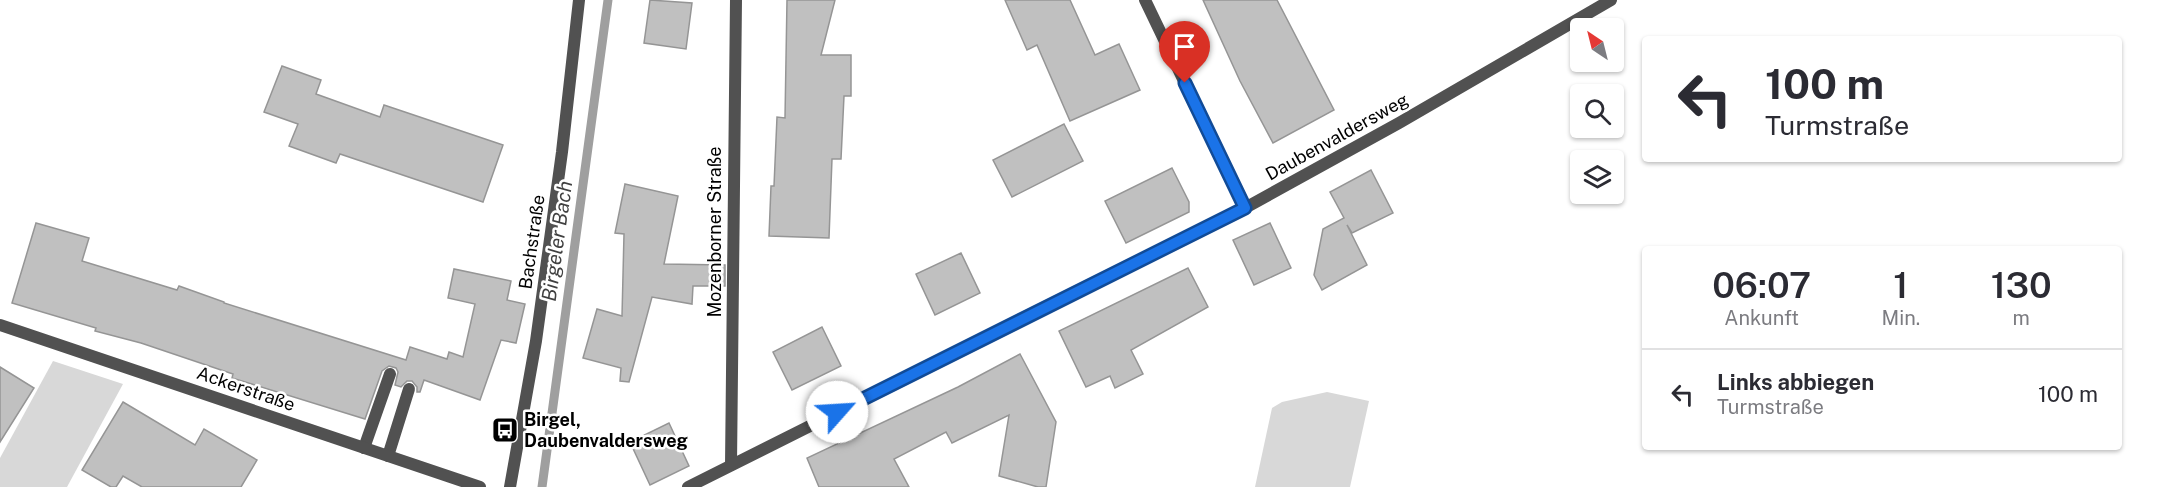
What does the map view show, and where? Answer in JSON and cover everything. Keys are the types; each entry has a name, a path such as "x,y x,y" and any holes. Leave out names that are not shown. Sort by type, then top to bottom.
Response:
{"street":[{"name":"Bachstraße","path":"510,487 536,341 562,152 579,0"},
{"name":"Mozenborner Straße","path":"731,465 736,0"},
{"path":"1145,0 1245,208"},
{"name":"Daubenvaldersweg","path":"688,487 1245,208 1399,123 1611,0"},
{"name":"Ackerstraße","path":"0,326 480,487"},
{"path":"363,448 390,374"},
{"path":"388,456 408,389"}],"shaded area":[{"path":"53,361 123,384 67,487 0,487 0,458"},
{"path":"1327,392 1369,401 1350,487 1255,487 1272,408 1282,402"}],"building":[{"path":"650,0 692,3 686,49 644,43"},
{"path":"787,0 835,0 821,55 851,55 851,96 844,96 841,159 832,159 829,238 769,236 777,117 785,118"},
{"path":"1005,0 1070,0 1095,55 1119,44 1140,90 1070,121 1037,45 1027,50"},
{"path":"1203,0 1277,0 1334,110 1273,143 1240,81"},
{"path":"282,66 321,80 316,94 380,117 384,105 503,145 483,202 340,154 336,163 289,146 298,124 264,112"},
{"path":"1064,124 1083,161 1012,197 993,160"},
{"path":"1172,168 1189,202 1189,212 1126,243 1105,201"},
{"path":"1371,170 1393,213 1352,233 1347,225 1367,265 1322,290 1314,275 1323,229 1344,218 1330,192"},
{"path":"625,184 678,196 664,264 725,265 725,286 693,286 692,304 652,297 629,382 620,381 621,368 583,358 597,309 622,316 624,234 615,233"},
{"path":"36,223 89,238 82,261 177,290 179,286 224,303 406,360 410,347 447,359 449,352 463,357 475,304 448,298 454,269 511,281 507,300 525,304 516,343 501,340 480,400 424,380 420,392 417,392 417,387 412,381 407,381 401,387 395,385 398,372 396,368 389,366 382,371 365,419 232,378 233,374 141,343 95,331 96,328 12,303"},
{"path":"1270,223 1291,268 1254,285 1233,240"},
{"path":"961,253 980,293 935,315 916,274"},
{"path":"1188,268 1208,307 1131,350 1143,374 1115,388 1110,376 1086,387 1059,331"},
{"path":"822,327 841,366 792,390 773,352"},
{"path":"1020,354 1056,422 1046,487 1038,487 999,476 1009,415 952,443 946,432 894,459 909,487 819,487 807,458 958,387"},
{"path":"0,367 34,388 0,442"},
{"path":"123,402 195,445 204,429 257,460 241,487 142,487 123,476 116,487 111,487 82,470"},
{"path":"669,423 689,466 650,485 630,442"}],"waterway":[{"name":"Birgeler Bach","path":"542,487 608,0"}],"place":[{"name":"Birgel, Daubenvaldersweg","path":"505,430"}],"route":[{"path":"837,412 1245,208 1185,83"}]}
